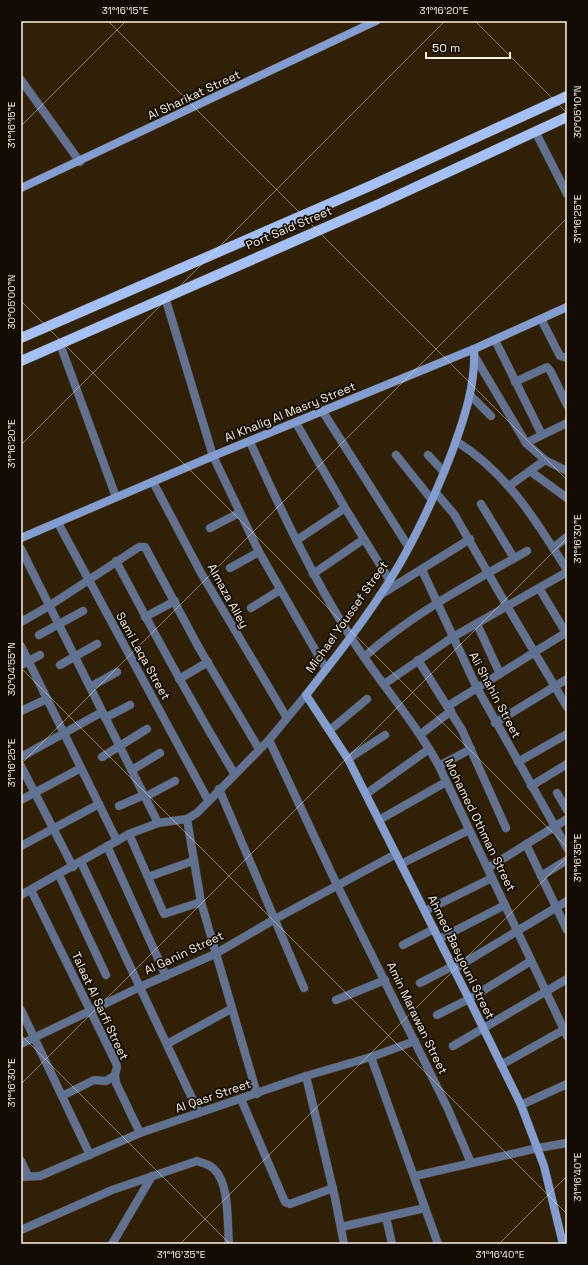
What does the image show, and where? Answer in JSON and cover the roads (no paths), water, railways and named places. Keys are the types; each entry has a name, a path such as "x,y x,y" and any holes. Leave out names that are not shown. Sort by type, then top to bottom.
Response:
{"main road":[{"name":"Port Said Street","path":"21,338 125,291 370,186 567,96"},
{"name":"Port Said Street","path":"21,361 379,204 567,117"}],"street":[{"name":"Al Sharikat Street","path":"21,188 80,162 376,21"},
{"path":"21,80 80,162"},
{"path":"536,131 567,194"},
{"path":"165,297 214,456 239,513 259,552 326,669"},
{"name":"Al Khalig Al Masry Street","path":"21,538 214,456 474,353 494,340 567,307"},
{"path":"541,319 560,356 567,358"},
{"path":"494,340 542,435"},
{"path":"60,344 116,497"},
{"path":"474,353 526,443 545,460 567,471"},
{"name":"Michael Youssef Street","path":"187,819 197,813 234,773 269,740 326,669 390,580 434,497 456,441 470,395 474,353"},
{"path":"516,382 547,367 551,372 567,405"},
{"path":"470,395 491,416"},
{"path":"323,412 408,546"},
{"path":"296,423 345,508 390,580"},
{"path":"526,443 567,423"},
{"path":"384,684 453,637 567,571 553,548 509,486 482,460 456,441"},
{"name":"Mohamed Othman Street","path":"250,442 313,574 350,637 421,734 439,766 545,992 566,1031"},
{"path":"396,455 434,497 454,514 567,707"},
{"path":"428,455 444,472"},
{"path":"509,486 545,460"},
{"path":"559,467 567,462"},
{"path":"530,471 567,498"},
{"name":"Almaza Alley","path":"153,482 205,580 287,718"},
{"path":"481,504 514,558"},
{"path":"296,540 345,508"},
{"path":"210,528 239,513"},
{"name":"Sami Laqa Street","path":"58,523 208,800"},
{"path":"553,548 567,537"},
{"path":"313,574 364,539"},
{"path":"379,596 470,540"},
{"path":"21,622 49,606 139,547 145,547 208,662 259,749"},
{"path":"21,549 158,823"},
{"path":"364,657 395,631 437,602 527,551"},
{"path":"230,568 259,552"},
{"path":"116,561 179,679 234,773"},
{"name":"Ali Shahin Street","path":"422,570 477,688 567,848"},
{"path":"421,734 450,708 477,688 566,632 539,588"},
{"path":"251,608 280,590"},
{"path":"146,617 175,601"},
{"path":"39,636 83,611"},
{"path":"477,624 500,674"},
{"path":"60,664 97,644"},
{"path":"21,646 25,663 47,699 117,840"},
{"path":"25,663 40,655"},
{"path":"418,660 450,708 471,749 506,828"},
{"path":"179,679 208,662"},
{"path":"90,687 117,672"},
{"path":"496,723 567,679"},
{"name":"Ahmed Basyouni Street","path":"306,695 348,759 454,967 521,1105 538,1148 553,1197 563,1244"},
{"path":"21,711 47,699"},
{"path":"330,730 367,699"},
{"path":"21,757 64,733 130,705"},
{"path":"102,757 147,729"},
{"path":"518,762 567,734"},
{"path":"348,759 385,735"},
{"name":"Amin Marawan Street","path":"269,740 337,885 448,1109 471,1164"},
{"path":"366,794 429,748"},
{"path":"439,766 471,749"},
{"path":"132,770 160,753"},
{"path":"531,786 567,764"},
{"path":"21,766 73,867"},
{"path":"21,800 81,768"},
{"path":"119,806 175,781"},
{"path":"379,820 446,782"},
{"path":"219,789 304,988"},
{"path":"557,793 567,810"},
{"path":"21,846 99,804"},
{"path":"21,895 59,875 129,834 158,823 187,819 201,902 256,1094"},
{"path":"488,868 567,819"},
{"path":"401,864 469,830"},
{"path":"129,834 164,914 201,902"},
{"path":"526,844 567,930"},
{"path":"108,846 166,976"},
{"name":"Al Ganin Street","path":"21,1044 140,987 215,954 275,919 396,854"},
{"path":"541,876 567,860"},
{"path":"148,878 193,861"},
{"path":"81,862 199,1113"},
{"path":"59,875 106,975"},
{"path":"425,911 492,878"},
{"name":"Talaat Al Sarfi Street","path":"31,890 89,1011 118,1067 114,1076 116,1083 140,1133"},
{"path":"420,983 454,967 567,901"},
{"path":"439,938 505,905"},
{"path":"403,945 434,929"},
{"path":"437,1015 470,999 531,961"},
{"path":"453,1046 567,979"},
{"path":"336,1000 385,980"},
{"path":"167,1044 231,1009"},
{"path":"21,1010 90,1155"},
{"path":"501,1065 566,1031"},
{"name":"Al Qasr Street","path":"24,1176 40,1176 140,1133 306,1076 371,1057 415,1041"},
{"path":"371,1057 415,1176 438,1244"},
{"path":"62,1096 94,1080 106,1081 114,1076"},
{"path":"306,1076 333,1188 344,1244"},
{"path":"521,1105 567,1084"},
{"path":"241,1099 285,1202 290,1204 333,1188"},
{"path":"415,1176 538,1148 567,1144"},
{"path":"21,1161 24,1176"},
{"path":"21,1230 112,1190 197,1161 213,1168 224,1187 228,1244"},
{"path":"112,1244 152,1176"},
{"path":"341,1227 425,1208"},
{"path":"386,1217 392,1244"}]}
